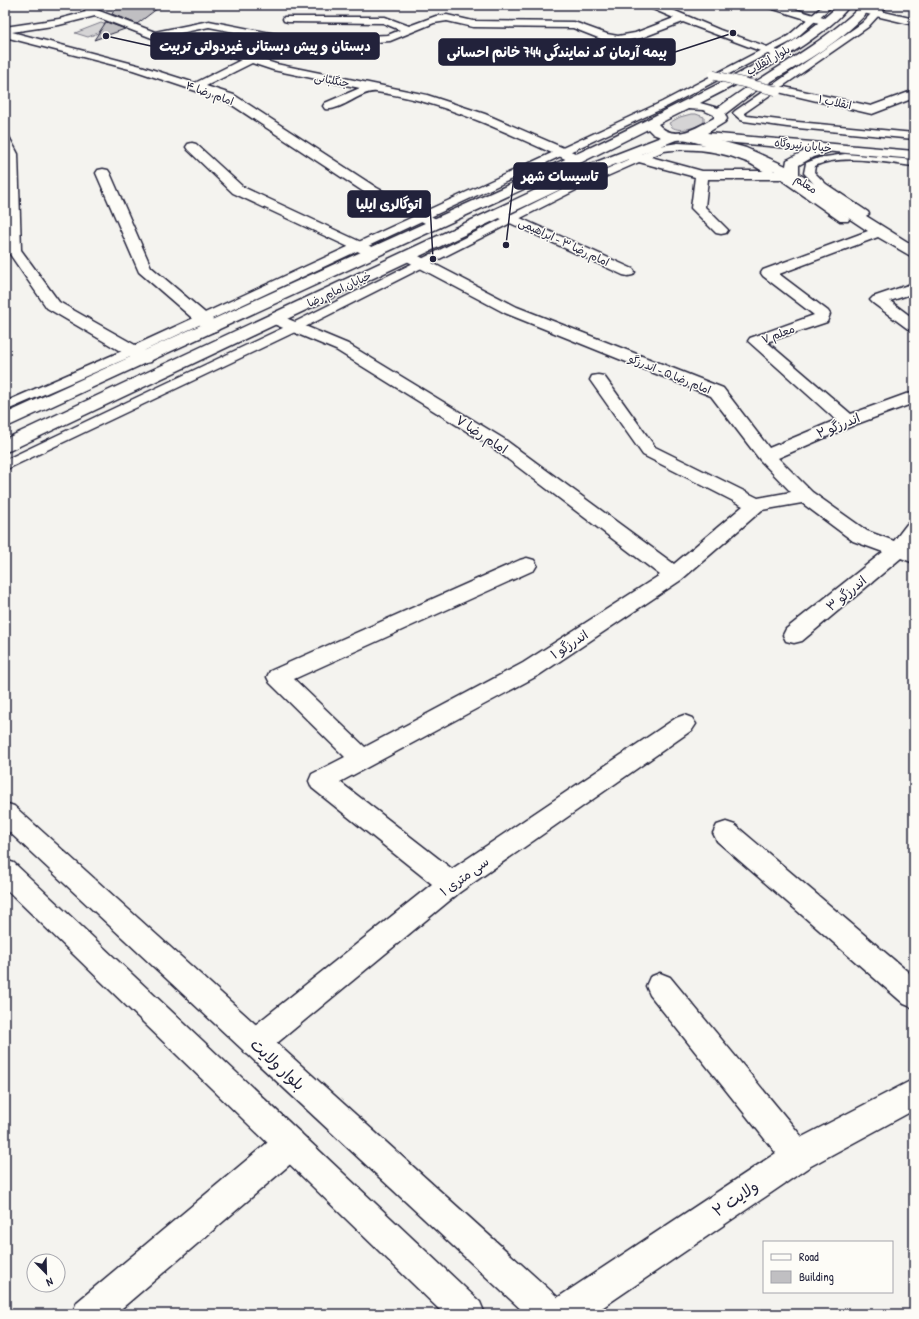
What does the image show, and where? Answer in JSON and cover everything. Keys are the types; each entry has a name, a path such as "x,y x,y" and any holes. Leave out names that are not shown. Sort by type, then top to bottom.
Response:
{"street":[{"path":"652,5 780,55"},
{"path":"771,5 826,22"},
{"path":"103,173 144,269 207,323 359,246 666,104 769,51 791,38 829,5"},
{"name":"بلوار انقلاب","path":"650,123 716,91 780,55 826,22 845,5"},
{"path":"884,5 866,25 775,90 738,113 744,118 787,124 914,136"},
{"path":"866,7 876,13 914,22"},
{"name":"بلوار انقلاب","path":"685,136 720,116 757,84 800,60 833,37 866,7"},
{"path":"5,31 59,22 92,9"},
{"name":"جنگلبانی","path":"92,9 169,41 234,55 273,67 423,98 481,117 577,159"},
{"path":"155,35 209,24 301,42 346,42 390,38 430,21 440,18 447,18 473,24 486,25 574,26 584,28 608,38 616,39 634,37 684,18"},
{"path":"288,19 385,20 409,30"},
{"name":"امام رضا ۴","path":"5,34 137,68 230,98 372,191 435,224"},
{"path":"195,87 250,60"},
{"path":"713,75 775,90"},
{"name":"انقلاب ۱","path":"757,84 775,90 872,110 912,95"},
{"path":"328,106 371,88"},
{"path":"716,91 715,95 721,98 740,98"},
{"name":"خیابان نیروگاه","path":"685,105 705,107 720,116 755,128 786,138 828,148 914,155"},
{"path":"650,123 653,128 659,132 685,136"},
{"name":"خیابان امام رضا","path":"5,421 139,354 207,323 374,253 577,159 650,123"},
{"name":"خیابان نیروگاه","path":"685,136 914,143"},
{"name":"خیابان امام رضا","path":"5,446 275,319 414,260 506,216 596,167 685,136"},
{"name":"معلم","path":"685,136 757,156 878,232 914,252"},
{"path":"5,140 12,154 14,250 53,305 139,354"},
{"path":"607,144 625,146 631,149 634,155 702,175 790,177 844,219"},
{"path":"634,155 662,148 702,146 718,149 751,160 770,170"},
{"path":"192,147 238,190 374,253"},
{"path":"790,177 792,163 808,154 828,148"},
{"path":"864,214 822,186 810,173 810,165 815,162 835,157 914,163"},
{"path":"702,175 698,208 721,230"},
{"name":"امام رضا ۳ - ابراهیمی","path":"506,216 628,272"},
{"name":"معلم ۷","path":"848,421 756,341 821,319 822,314 768,273 878,232"},
{"path":"5,466 295,327 414,260"},
{"name":"امام رضا ۵ - اندرزگو","path":"414,260 511,310 717,392 766,456 804,496 860,536 906,553"},
{"path":"914,288 878,300 914,326"},
{"name":"امام رضا ۷","path":"275,319 342,347 498,443 674,575"},
{"path":"5,407 139,354"},
{"path":"598,380 649,451 756,505"},
{"name":"اندرزگو ۲","path":"766,456 848,421 912,398"},
{"name":"اندرزگو ۱","path":"451,884 321,781 531,669 674,575 756,505 804,496"},
{"name":"اندرزگو ۳","path":"794,635 906,553 914,529"},
{"path":"362,759 278,677 528,565"},
{"name":"سی متری ۱","path":"255,1043 451,884 684,724"},
{"name":"بلوار ولایت","path":"5,813 551,1314"},
{"path":"726,833 914,995"},
{"path":"5,872 468,1314"},
{"path":"660,986 798,1156"},
{"name":"ولایت ۲","path":"563,1314 798,1156 914,1094"},
{"path":"89,1314 290,1144"}],"shaded area":[{"path":"101,23 113,27 88,37 75,33"},
{"path":"691,114 704,117 704,122 691,128 680,130 675,129 669,123 680,117"}],"building":[{"path":"117,5 162,5 137,24 112,14"},
{"path":"106,22 125,29 94,40"}],"place":[{"name":"بیمه آرمان کد نمایندگی 744 خانم احسانی","path":"733,33"},
{"name":"دبستان و پیش دبستانی غیردولتی تربیت","path":"106,36"},
{"name":"تاسیسات شهر","path":"506,245"},
{"name":"اتوگالری ایلیا","path":"433,259"}]}
